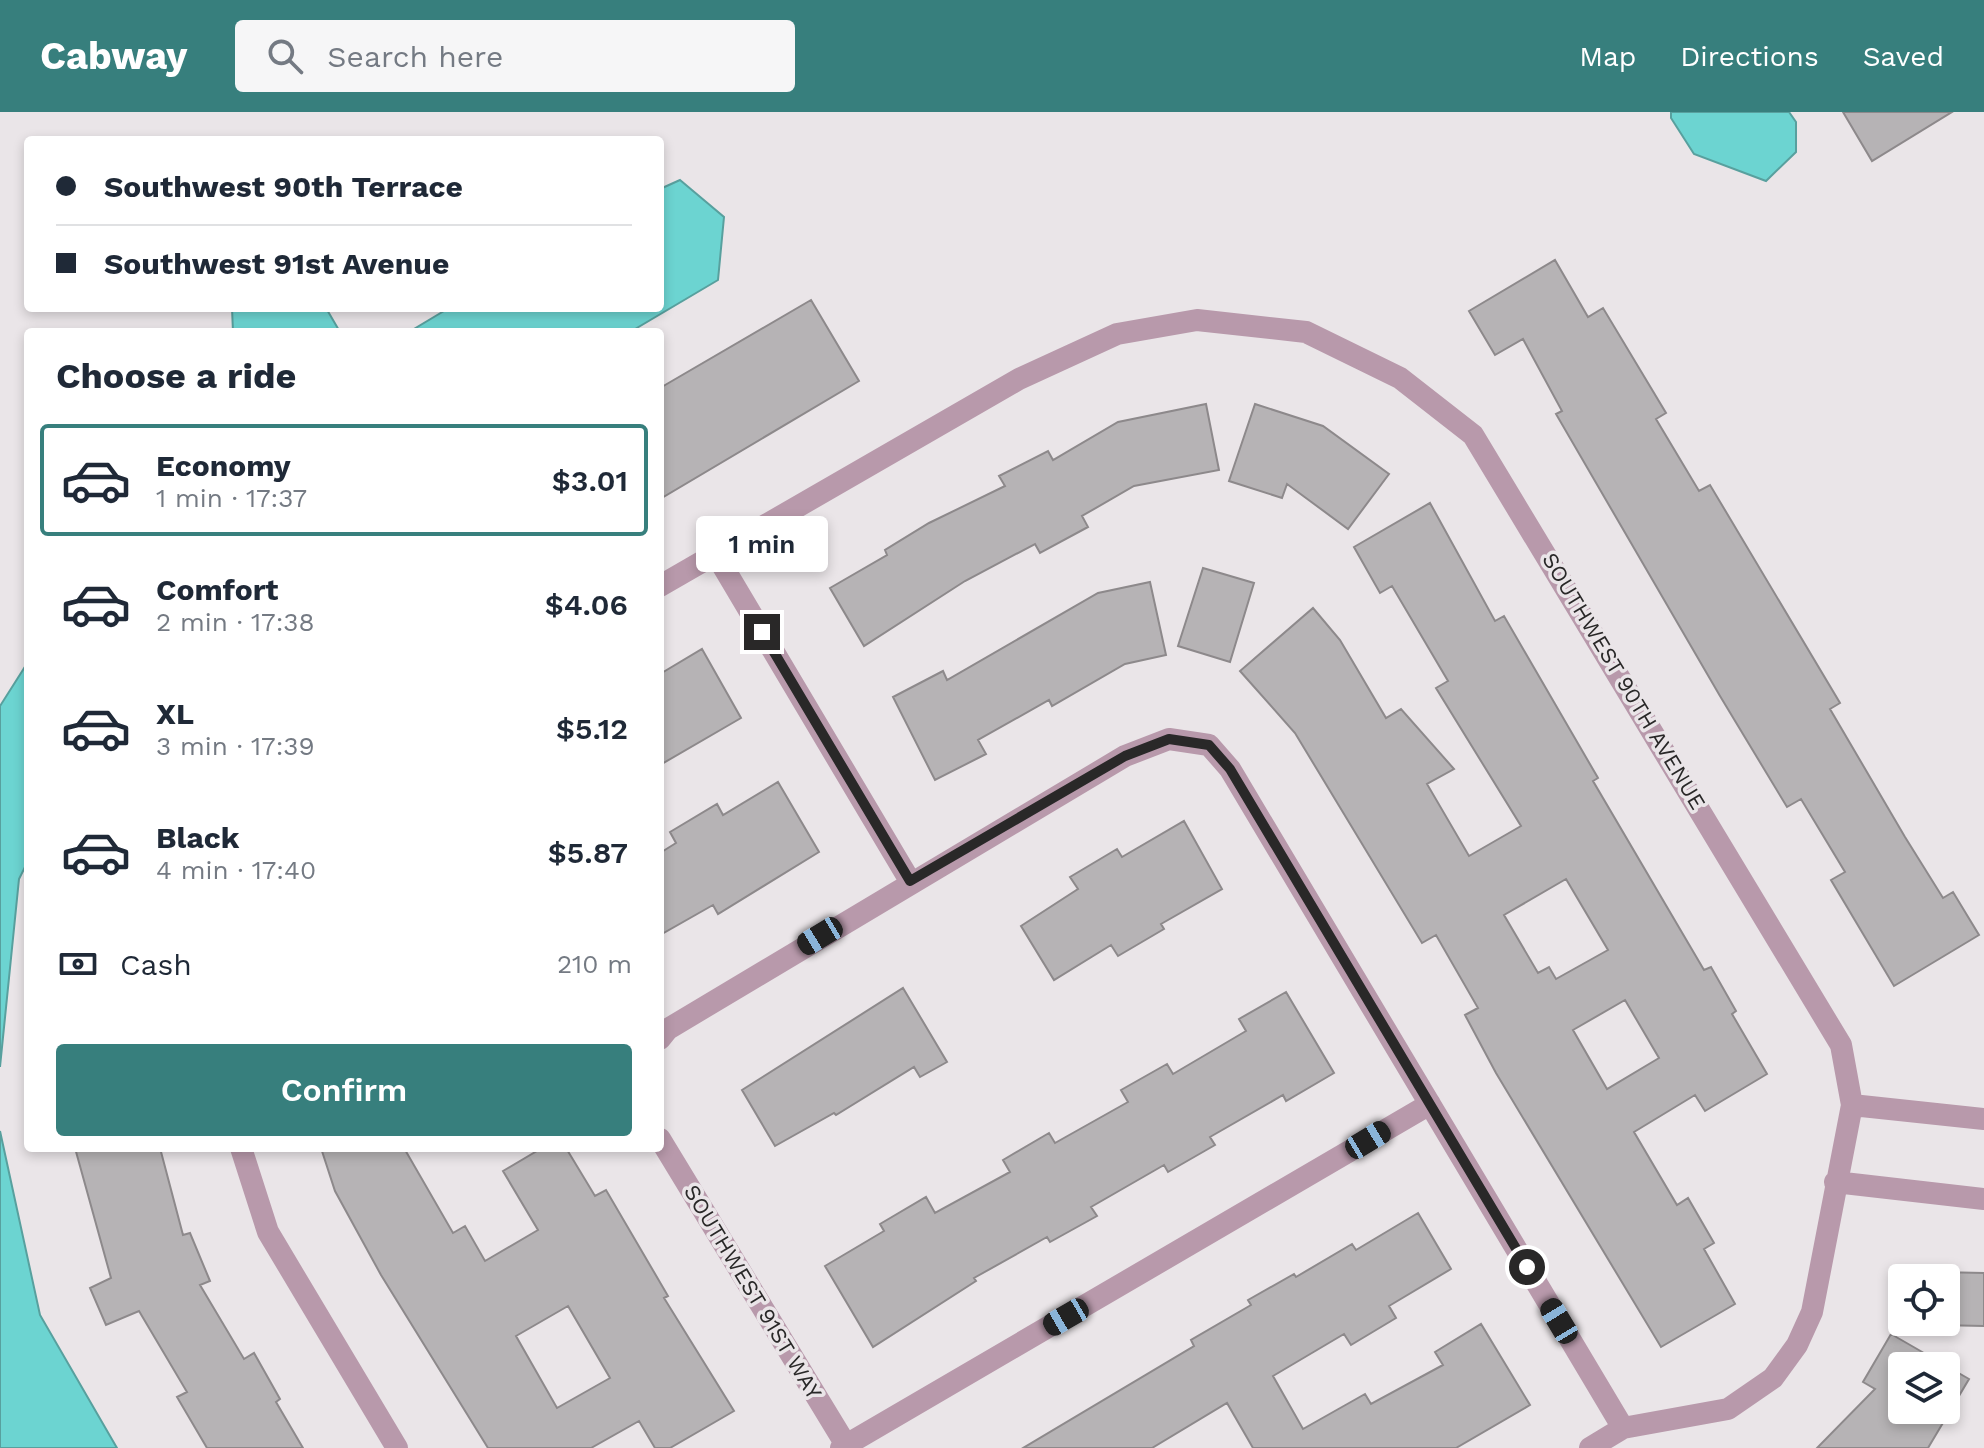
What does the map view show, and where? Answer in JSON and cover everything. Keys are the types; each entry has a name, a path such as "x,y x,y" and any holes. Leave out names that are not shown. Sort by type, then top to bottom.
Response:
{"street":[{"name":"SOUTHWEST 90TH AVENUE","path":"664,584 1019,379 1117,334 1197,320 1306,332 1400,378 1473,435 1528,521 1841,1045 1852,1105"},
{"path":"715,553 910,881"},
{"path":"664,1034 910,881 1125,756 1169,739 1209,745 1230,769 1623,1428"},
{"path":"844,1447 1430,1104"},
{"path":"1590,1448 1623,1428 1728,1409 1773,1378 1797,1345 1812,1312 1852,1105 1984,1119"},
{"name":"SOUTHWEST 91ST WAY","path":"664,1146 844,1447"},
{"path":"242,1152 268,1232 397,1448"},
{"path":"1835,1182 1984,1199"}],"water":[{"path":"1671,112 1789,112 1796,122 1796,152 1766,181 1694,154 1671,118"},
{"path":"680,180 724,217 718,280 664,312 664,187"},
{"path":"232,312 328,312 338,328 233,328"},
{"path":"442,312 664,312 637,328 416,328"},
{"path":"24,668 24,869 19,879 0,1067 0,706"},
{"path":"0,1131 40,1315 117,1448 0,1448"}],"building":[{"path":"1843,112 1952,112 1872,161"},
{"path":"1555,260 1588,317 1603,308 1666,413 1656,419 1699,491 1710,485 1840,703 1830,709 1905,837 1943,898 1953,892 1979,935 1894,986 1831,880 1845,872 1801,799 1787,807 1556,414 1562,411 1523,339 1495,355 1469,311"},
{"path":"811,300 859,381 664,497 664,386"},
{"path":"1206,404 1219,470 1134,486 1082,516 1088,527 1040,553 1035,544 965,581 864,646 830,588 887,555 885,550 929,523 1005,486 999,476 1048,451 1053,460 1118,422"},
{"path":"1255,404 1323,426 1389,474 1348,529 1287,484 1282,498 1229,481"},
{"path":"1430,503 1495,621 1504,616 1598,778 1593,781 1704,970 1711,967 1736,1011 1732,1014 1767,1074 1705,1111 1695,1095 1634,1132 1677,1205 1688,1198 1714,1243 1704,1249 1735,1304 1661,1347 1496,1073 1465,1015 1478,1008 1436,935 1422,943 1295,733 1240,671 1313,608 1340,640 1386,718 1401,709 1454,769 1427,784 1469,856 1521,826 1436,688 1448,681 1392,586 1380,593 1354,547","holes":["1566,879 1608,950 1556,979 1549,967 1538,973 1504,915","1625,1000 1659,1058 1607,1089 1573,1030"]},
{"path":"1203,568 1254,583 1230,662 1178,646"},
{"path":"1150,582 1166,655 1125,664 1052,706 1049,700 978,740 986,754 935,780 893,697 943,671 947,680 1098,593"},
{"path":"702,649 741,718 664,763 664,672"},
{"path":"778,782 819,852 718,914 713,905 664,933 664,850 676,843 670,832 717,804 723,815"},
{"path":"1184,821 1222,889 1161,924 1164,929 1118,956 1111,945 1054,980 1021,926 1078,889 1070,877 1117,849 1122,857"},
{"path":"903,988 947,1062 920,1077 914,1067 836,1115 834,1113 775,1146 742,1090"},
{"path":"1286,992 1334,1073 1286,1101 1283,1095 1210,1137 1215,1145 1168,1172 1164,1165 1091,1207 1097,1216 1050,1242 1047,1237 974,1278 976,1281 873,1347 825,1266 884,1231 880,1224 926,1197 935,1213 1010,1172 1003,1160 1049,1133 1055,1143 1128,1102 1121,1090 1167,1064 1173,1074 1246,1031 1239,1019"},
{"path":"76,1152 161,1152 183,1235 190,1233 210,1281 200,1285 244,1359 254,1353 280,1399 276,1402 303,1448 207,1448 177,1397 187,1392 139,1311 106,1325 90,1288 111,1278"},
{"path":"322,1152 406,1152 453,1233 465,1226 485,1261 538,1230 503,1171 535,1152 568,1152 595,1196 606,1190 668,1296 664,1298 734,1411 670,1448 655,1448 639,1421 591,1448 488,1448 381,1275 335,1191","holes":["568,1306 610,1378 557,1408 516,1336"]},
{"path":"1418,1213 1451,1269 1389,1306 1396,1318 1351,1345 1344,1334 1273,1376 1303,1429 1365,1394 1371,1404 1443,1365 1435,1352 1481,1324 1530,1405 1456,1448 1253,1448 1227,1403 1152,1448 1023,1448 1194,1346 1191,1340 1251,1305 1248,1300 1294,1274 1296,1277 1352,1244 1356,1250"},
{"path":"1960,1272 1984,1273 1984,1326 1960,1325"},
{"path":"1890,1336 1922,1352 1888,1352 1888,1424 1942,1424 1928,1448 1817,1448 1875,1389 1863,1382"},
{"path":"1960,1374 1969,1379 1960,1394"}],"route":[{"path":"762,632 910,881 1125,756 1169,739 1209,745 1230,769 1527,1267"}]}
